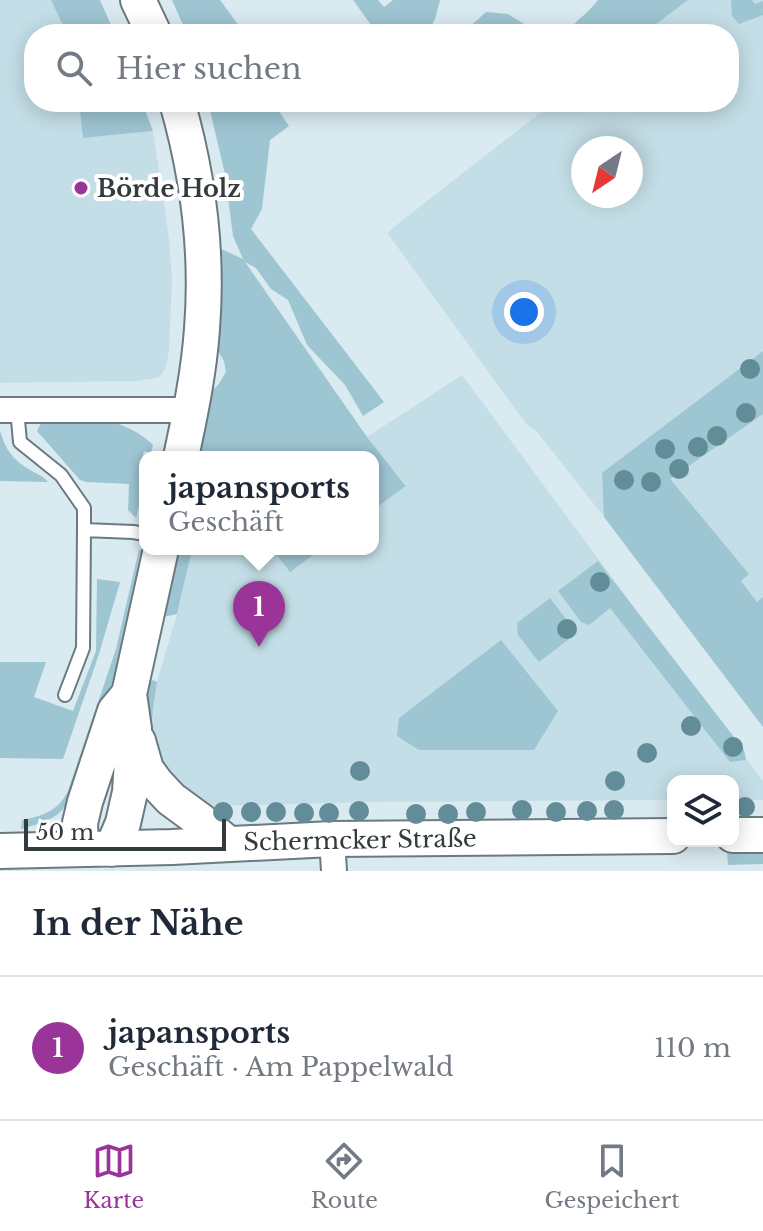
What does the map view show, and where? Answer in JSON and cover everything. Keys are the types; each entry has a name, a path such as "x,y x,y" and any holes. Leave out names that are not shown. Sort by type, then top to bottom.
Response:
{"street":[{"path":"138,0 149,24"},
{"path":"180,112 191,154 204,271 202,329 182,451"},
{"path":"9,410 191,410"},
{"path":"160,555 129,694 134,729 146,769 156,783 171,799 227,843"},
{"path":"129,694 115,711 80,823 97,849 123,823 130,792 134,729"},
{"path":"739,835 763,835"},
{"name":"Schermcker Straße","path":"0,851 227,843 333,855 667,836"}],"lane":[{"path":"9,410 20,442 61,475 84,508 83,648 65,695"},
{"path":"84,530 139,533"}],"shaded area":[{"name":"Börde Holz","path":"0,0 51,0 62,24 24,24 24,112 80,112 83,138 153,131 172,279 169,351 166,367 157,378 0,383"},
{"path":"51,0 100,0 111,24 62,24"},
{"path":"172,0 220,0 238,24 183,24"},
{"path":"353,0 378,0 384,7 393,0 440,0 432,24 370,24"},
{"path":"598,0 688,0 656,24 574,24"},
{"path":"688,0 763,0 763,718 537,432 527,425 388,234 541,112 739,112 739,24 656,24"},
{"path":"731,0 752,0 755,4 763,1 763,15 739,24 732,16"},
{"path":"486,12 508,14 524,24 473,24"},
{"path":"80,112 146,112 153,131 83,138"},
{"path":"210,112 280,112 289,126 270,140 262,209 251,229 384,402 363,416 345,385 307,345 288,300 271,289 256,268 245,262 378,451 195,451 208,395 226,372 224,361 215,346 219,248 243,259 233,236 225,174"},
{"path":"763,351 763,414 670,479 749,574 741,581 757,602 763,597 763,727 604,517 602,473"},
{"path":"462,375 763,781 763,800 739,800 739,775 667,775 667,800 210,806 192,797 168,773 159,758 152,728 157,682 191,555 277,555 290,571 313,555 379,555 379,505 406,485 367,437"},
{"path":"114,422 153,445 152,451 139,451 139,506 136,518 128,510 129,484 80,480 37,431 41,423"},
{"path":"0,430 15,459 48,482 0,481"},
{"path":"379,452 406,486 379,506"},
{"path":"139,549 139,555 146,555 123,651 78,784 56,815 21,829 22,820 49,812 68,791 116,649"},
{"path":"173,555 191,555 177,614 163,617"},
{"path":"277,555 313,555 290,572"},
{"path":"598,561 744,750 746,760 730,762 610,608 589,625 581,622 558,591"},
{"path":"97,579 120,582 63,759 0,758 0,662 46,662 34,697 73,711 96,651"},
{"path":"550,598 573,628 573,636 539,662 518,635 517,623"},
{"path":"501,640 558,711 534,750 419,750 397,736 399,718"},
{"path":"153,680 157,682 152,733 158,756 145,730 149,683"},
{"path":"158,756 180,786 210,806 208,811 174,788"},
{"path":"729,850 763,850 763,864 728,865"}],"place":[{"name":"Börde Holz","path":"81,188"},
{"name":"japansports","path":"259,647"}]}
